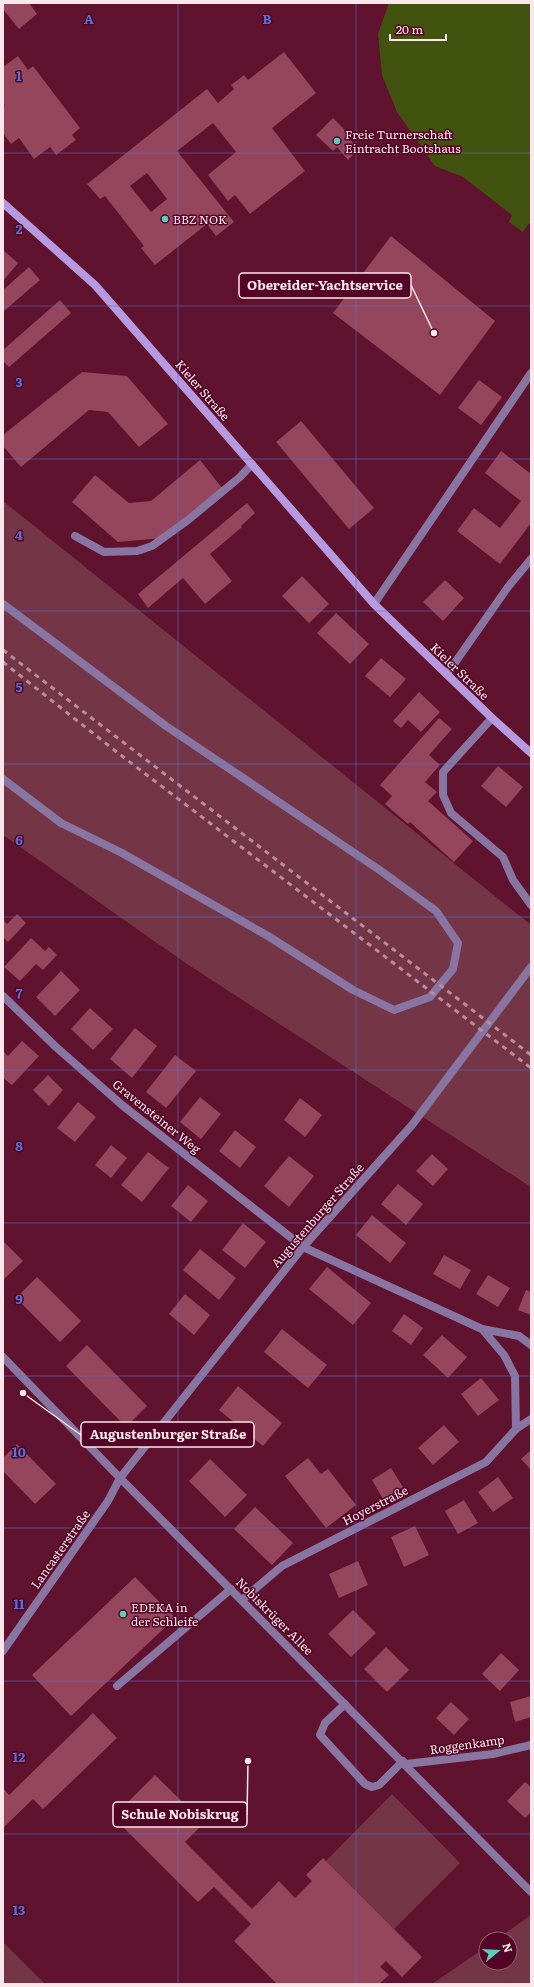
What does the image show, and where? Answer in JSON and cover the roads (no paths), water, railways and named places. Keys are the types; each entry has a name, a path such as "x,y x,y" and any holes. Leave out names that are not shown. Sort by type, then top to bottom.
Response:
{"main road":[{"name":"Kieler Straße","path":"3,203 95,285 374,604 492,718 530,750"}],"street":[{"path":"374,604 531,373"},
{"path":"75,536 104,552 137,551 152,546 194,515 240,477 252,464"},
{"path":"447,674 508,587 531,559"},
{"path":"3,604 166,726 381,871 436,911 458,943 454,969 430,996 394,1010 353,990 268,936 122,853 61,823 3,779"},
{"path":"492,718 443,772 444,795 451,813 503,857 513,880 531,905"},
{"name":"Augustenburger Straße","path":"120,1478 303,1247 412,1125 531,967"},
{"name":"Gravensteiner Weg","path":"3,996 56,1047 122,1105 303,1247"},
{"path":"303,1247 482,1329 519,1336 531,1345"},
{"path":"482,1329 504,1355 516,1376 516,1429"},
{"name":"Nobiskrüger Allee","path":"3,1356 120,1478 531,1892"},
{"name":"Hoyerstraße","path":"242,1600 282,1566 486,1462 516,1429 531,1419"},
{"name":"Lancasterstraße","path":"3,1651 108,1501 120,1478"},
{"path":"117,1686 231,1589"},
{"path":"345,1704 325,1723 320,1735 365,1784 372,1787 379,1785 404,1763"},
{"name":"Roggenkamp","path":"404,1763 493,1754 531,1745"}],"railway":[{"path":"3,650 531,1055"},
{"path":"3,662 118,753 531,1068"}],"place":[{"name":"Freie Turnerschaft Eintracht Bootshaus","path":"337,141"},
{"name":"BBZ NOK","path":"165,219"},
{"name":"Obereider-Yachtservice","path":"434,333"},
{"name":"Augustenburger Straße","path":"23,1393"},
{"name":"EDEKA in der Schleife","path":"123,1614"},
{"name":"Schule Nobiskrug","path":"248,1761"}]}
